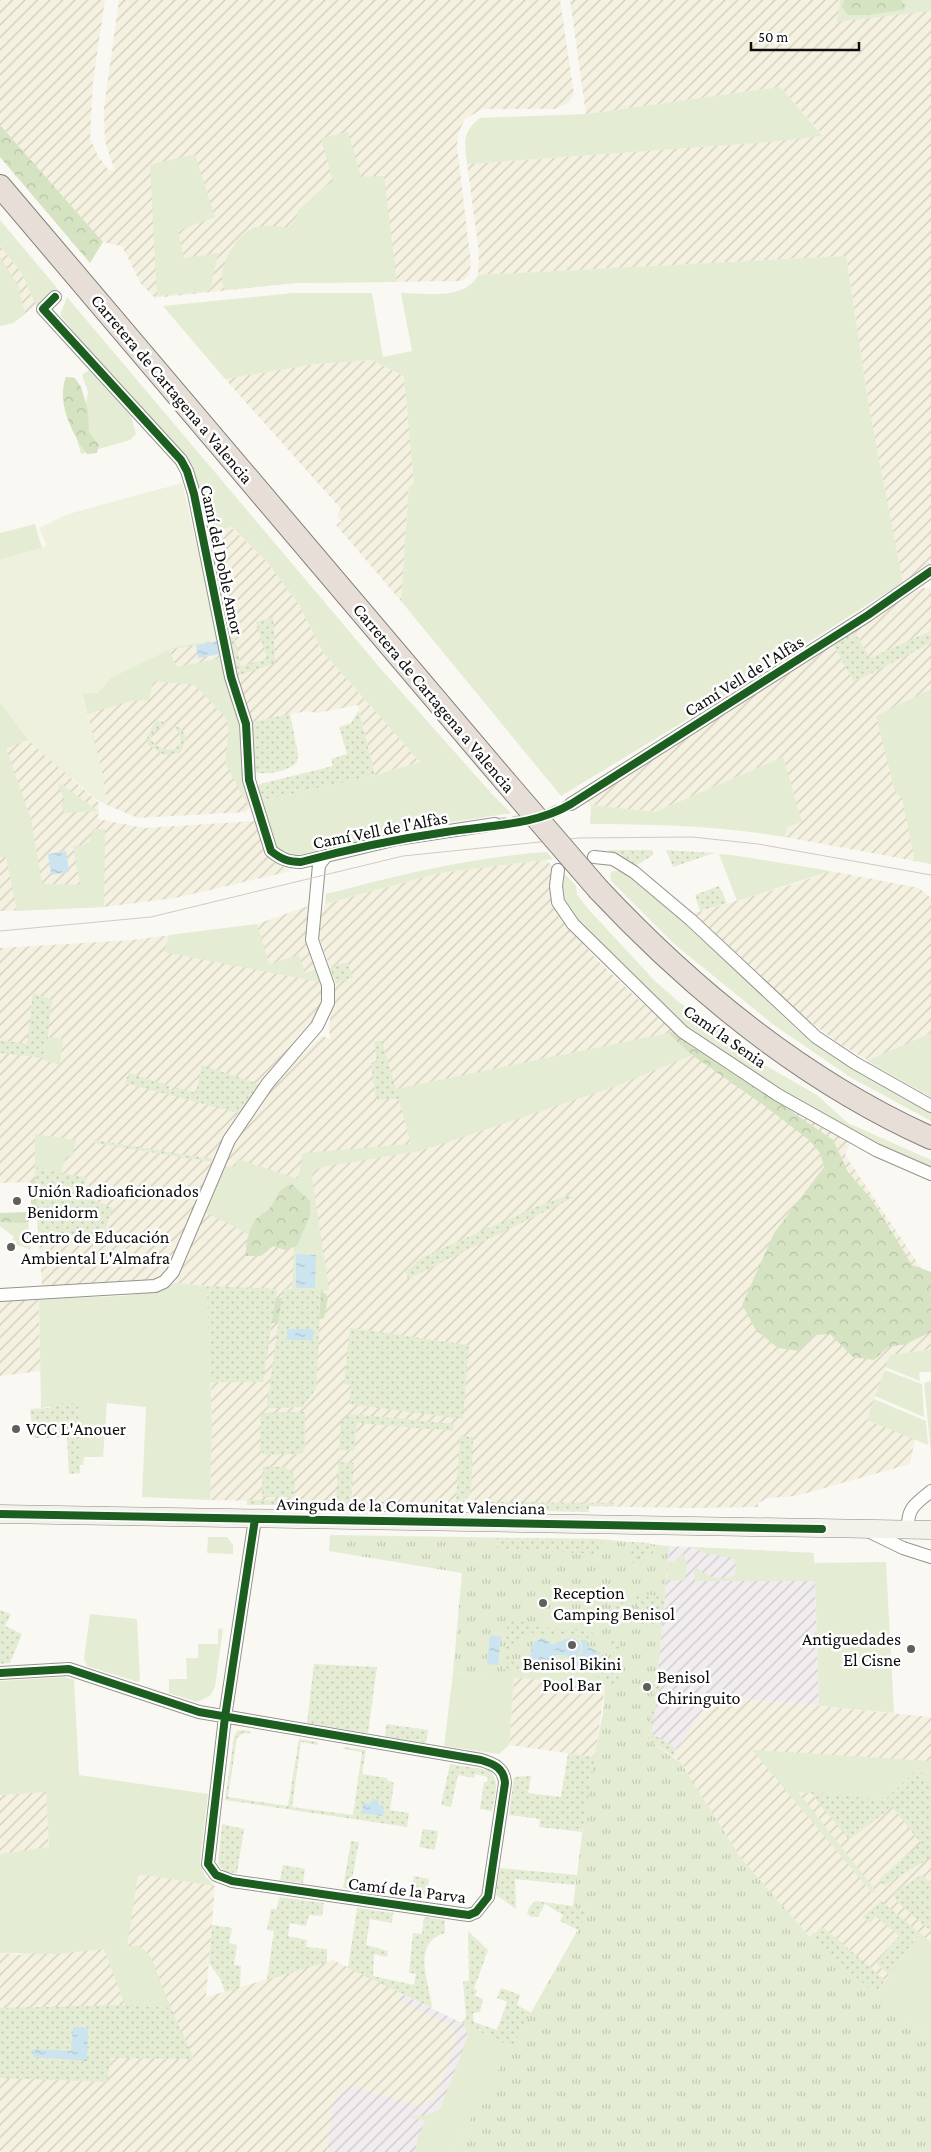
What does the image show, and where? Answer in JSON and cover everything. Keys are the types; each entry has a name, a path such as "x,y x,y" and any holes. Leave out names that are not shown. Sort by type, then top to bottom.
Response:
{"highway":[{"name":"Carretera de Cartagena a Valencia","path":"0,186 504,780 599,890 664,957 773,1045 849,1095 931,1138"}],"main road":[{"name":"Avinguda de la Comunitat Valenciana","path":"0,1514 254,1520 549,1522 931,1530"}],"street":[{"name":"Camí del Doble Amor","path":"55,297 43,309 181,460 187,471 194,494 231,677 246,724 249,780 272,851 279,858 291,862 301,862"},
{"name":"Camí Vell de l'Alfàs","path":"572,804 868,615 931,571"},
{"name":"Camí Vell de l'Alfàs","path":"301,862 397,839 495,824"},
{"name":"Camí Vell de l'Alfàs","path":"0,1295 155,1286 164,1282 173,1272 228,1140 268,1083 322,1020 328,1003 328,985 312,940 319,866 326,856"},
{"path":"594,857 613,859 634,872 692,920 816,1037 855,1063 931,1106"},
{"name":"Camí Vell de l'Alfàs","path":"301,862 311,868 317,878"},
{"name":"Camí la Senia","path":"558,870 556,886 558,902 574,924 683,1032 778,1095 876,1150 931,1174"},
{"path":"908,1530 908,1518 911,1509 931,1491"},
{"name":"Camí de la Parva","path":"0,1673 69,1669 199,1712 225,1717 481,1760 496,1765 505,1776 505,1783 488,1897 485,1903 469,1914 232,1881 216,1875 208,1864 225,1717 254,1520"},
{"path":"865,1530 903,1548 931,1557"}],"shaded area":[{"path":"0,0 105,0 93,82 90,139 98,156 108,169 115,171 105,142 104,108 119,0 560,0 574,94 568,103 555,109 482,109 465,119 458,133 457,147 471,263 469,275 462,281 295,283 155,298 141,284 122,246 103,242 0,125"},
{"path":"570,0 931,0 931,562 903,582 870,413 846,256 478,275 479,253 467,164 770,142 823,135 780,87 586,114"},
{"path":"0,246 21,272 36,305 13,323 0,326"},
{"path":"371,360 404,376 414,484 409,486 401,601 336,525 342,521 337,516 341,509 225,379 315,364"},
{"path":"231,527 268,563 300,606 323,652 420,762 375,775 358,705 317,713 307,711 251,722 233,668 205,533"},
{"path":"923,588 931,588 931,854 915,861 785,837 787,827 801,822 783,757 655,812 591,805 585,800 833,645 891,605"},
{"path":"219,640 242,722 241,764 247,793 252,804 246,812 138,818 107,805 102,772 82,692 175,647"},
{"path":"0,702 28,740 99,803 98,819 144,828 258,821 266,852 272,861 291,871 175,898 104,907 0,911"},
{"path":"546,860 553,867 552,899 555,908 595,958 638,999 675,1031 782,1104 850,1143 845,1155 931,1283 931,1349 890,1355 867,1420 915,1439 910,1464 796,1496 768,1498 758,1503 758,1507 692,1508 210,1500 212,1427 207,1286 174,1283 226,1155 276,1079 322,1036 330,1039 329,1026 336,984 316,929 325,904 439,873"},
{"path":"831,871 919,888 931,898 931,1097 838,1043 802,1015 691,914 794,884"},
{"path":"311,905 305,941 320,982 322,996 318,1016 233,1124 214,1159 169,1268 161,1277 143,1281 42,1286 35,1182 0,1183 0,948 132,940 257,924"},
{"path":"39,1298 40,1371 0,1376 0,1299"},
{"path":"669,1546 814,1553 819,1706 712,1696 673,1756 648,1740 658,1671"},
{"path":"514,1677 605,1685 595,1757 509,1745"},
{"path":"712,1696 931,1717 931,2040 809,1936 740,1857 681,1763 673,1756"},
{"path":"46,1791 49,1847 0,1855 0,1795"},
{"path":"138,1873 215,1886 206,1997 333,1960 403,1994 400,2001 452,2027 457,2037 445,2075 434,2099 420,2106 352,2087 342,2091 333,2104 327,2152 0,2152 0,1953 21,1955"},
{"path":"348,1968 512,2047 452,2152 327,2152"}],"green space":[{"path":"840,0 931,0 931,11 837,22"},
{"path":"844,0 901,0 906,6 903,10 867,15 848,15 842,7"},
{"path":"780,87 823,136 770,142 467,164 465,144 467,133 480,118 586,114"},
{"path":"0,125 103,242 90,263 0,157"},
{"path":"348,132 361,177 384,176 397,282 295,283 225,290 222,282 224,264 240,238 258,227 289,227 296,219 298,210 324,187 333,182 321,138"},
{"path":"195,154 215,217 178,231 184,258 218,253 210,291 157,296 150,165"},
{"path":"0,220 58,289 36,305 21,272 0,246"},
{"path":"846,256 870,413 903,582 688,719 561,796 401,601 409,486 414,484 404,376 371,360 315,364 225,379 163,306 293,293 372,293 383,357 412,351 401,293 444,294 454,292 464,289 478,275"},
{"path":"0,257 18,285 25,314 13,323 0,326"},
{"path":"67,297 381,669 511,813 433,825 297,855 288,855 277,849 261,801 375,775 420,762 323,652 300,606 268,563 232,527 205,533 196,482 60,315"},
{"path":"89,370 131,416 136,434 130,440 81,454 68,408 86,403 88,392 82,375"},
{"path":"66,377 75,378 81,387 88,410 89,432 99,445 97,453 87,454 71,427 64,407 63,397"},
{"path":"182,483 219,640 175,647 111,678 98,693 82,693 102,772 107,805 96,799 28,740 0,702 0,560 47,546 39,528 66,515"},
{"path":"161,489 197,549 219,640 169,650 177,667 222,658 242,722 241,764 250,806 244,799 225,762 229,730 225,717 195,685 153,681 149,700 130,701 88,714 81,688 73,513"},
{"path":"35,524 42,548 0,560 0,533"},
{"path":"273,617 275,663 240,675 238,669 233,670 227,637 234,635 241,666 267,659 256,622"},
{"path":"854,631 870,658 931,631 931,643 854,682 833,645"},
{"path":"931,689 931,864 915,861 902,798 895,792 876,716"},
{"path":"0,703 92,730 102,772 71,778 28,740 6,748 31,819 42,884 80,885 73,846 83,845 90,841 92,829 105,829 104,907 17,911 6,857 0,857"},
{"path":"359,710 375,775 261,801 256,789 260,784 333,766 331,759 347,754 339,727 351,723"},
{"path":"290,714 298,754 297,762 288,768 276,772 257,773 253,771 251,722"},
{"path":"155,721 166,722 165,727 154,730 151,739 155,744 164,749 174,750 181,742 179,733 172,725 182,729 186,739 180,753 164,755 148,745 147,738"},
{"path":"783,757 802,822 787,827 785,837 688,826 590,824 591,805 655,812"},
{"path":"61,784 98,811 64,813 60,802 65,800 58,786"},
{"path":"608,850 652,850 653,855 634,867"},
{"path":"666,850 714,853 673,867"},
{"path":"547,852 553,859 439,873 325,904 326,894 408,874 463,862"},
{"path":"719,854 732,855 831,871 737,901"},
{"path":"613,871 623,871 711,946 796,1029 901,1097 931,1113 931,1121 850,1077 774,1025 673,943 611,881 610,874"},
{"path":"564,873 576,886 577,895 590,911 654,980 680,1003 723,1031 754,1059 817,1095 848,1123 931,1160 931,1170 867,1139 773,1087 685,1027 638,985 567,909 562,894"},
{"path":"719,886 727,903 700,911 695,895"},
{"path":"257,924 269,964 299,955 305,973 316,969 320,982 164,952 169,935"},
{"path":"347,962 353,977 336,984 330,968"},
{"path":"33,993 52,1000 45,1058 0,1053 0,1040 27,1044"},
{"path":"675,1031 833,1140 848,1172 872,1200 912,1265 931,1272 931,1332 906,1344 888,1347 874,1360 853,1357 830,1334 816,1335 799,1351 778,1348 756,1330 742,1305 774,1233 824,1167 820,1153 809,1140 762,1104 692,1055 668,1033"},
{"path":"668,1033 692,1055 614,1087 420,1151 322,1167 313,1172 312,1178 329,1290 292,1290 294,1245 248,1234 203,1211 222,1166 235,1167 238,1159 298,1179 303,1153 411,1144 396,1089"},
{"path":"931,1033 931,1097 867,1061"},
{"path":"47,1037 63,1039 60,1065 44,1060"},
{"path":"374,1041 382,1041 399,1099 376,1100 371,1063 377,1062"},
{"path":"202,1065 261,1085 241,1114 125,1083 129,1073 170,1086 169,1089 175,1091 176,1088 196,1093"},
{"path":"35,1134 76,1140 72,1157 66,1156 61,1172 35,1167"},
{"path":"94,1140 214,1159 212,1162 94,1143"},
{"path":"35,1167 87,1178 81,1195 113,1208 102,1238 38,1232"},
{"path":"35,1178 39,1216 25,1223 0,1222 0,1213 26,1212 31,1208 31,1182"},
{"path":"292,1184 310,1201 310,1215 297,1246 285,1250 273,1246 261,1256 246,1256 250,1230 255,1220 269,1209 282,1189"},
{"path":"566,1196 574,1197 408,1279 406,1272 421,1258 545,1203"},
{"path":"28,1219 31,1250 15,1244 16,1241 12,1240 14,1237 0,1226 0,1220"},
{"path":"174,1283 207,1286 212,1427 210,1500 142,1497 146,1407 107,1403 103,1457 84,1457 83,1465 79,1465 78,1403 41,1408 39,1298 130,1295 164,1288"},
{"path":"207,1286 277,1289 263,1382 210,1382"},
{"path":"283,1289 321,1290 316,1389 302,1407 270,1408 267,1405"},
{"path":"318,1291 325,1293 328,1298 324,1318 312,1322 288,1324 267,1321 273,1299"},
{"path":"350,1328 469,1345 463,1419 349,1404 351,1385 344,1384"},
{"path":"931,1349 931,1372 919,1372 920,1381 885,1367 890,1355"},
{"path":"885,1370 922,1384 924,1417 875,1396"},
{"path":"931,1381 931,1454 924,1383"},
{"path":"874,1399 926,1421 928,1445 867,1420"},
{"path":"54,1403 78,1403 80,1473 69,1474 67,1437 33,1438 30,1409 50,1408"},
{"path":"305,1412 305,1450 300,1454 265,1455 260,1450 261,1413"},
{"path":"350,1414 454,1424 453,1431 357,1423 354,1451 339,1450 341,1422"},
{"path":"460,1436 473,1437 471,1492 463,1504 463,1511 328,1509 328,1505 247,1505 247,1500 336,1501 339,1462 354,1463 351,1501 456,1503"},
{"path":"263,1467 285,1467 294,1474 295,1497 262,1497"},
{"path":"490,1502 614,1503 615,1506 589,1506 589,1512 491,1510"},
{"path":"330,1535 600,1539 669,1546 658,1671 648,1740 681,1763 740,1857 809,1936 931,2040 931,2152 452,2152 588,1912 573,1906 588,1787 603,1713 605,1685 453,1673 462,1573 329,1551"},
{"path":"208,1537 227,1537 233,1545 233,1554 207,1553"},
{"path":"497,1538 600,1539 604,1546 599,1554 502,1549 497,1547 495,1540"},
{"path":"632,1542 649,1543 655,1549 651,1556 638,1556 637,1561 633,1563 628,1549"},
{"path":"691,1547 814,1553 814,1563 886,1562 894,1713 819,1706 815,1581 695,1581 695,1567 709,1576 724,1578 735,1575 736,1567 733,1558 704,1553"},
{"path":"683,1554 687,1563 685,1581 667,1580 668,1561 673,1562"},
{"path":"636,1593 665,1597 662,1627 639,1626"},
{"path":"621,1595 623,1603 619,1616 611,1619 603,1618"},
{"path":"0,1610 11,1614 5,1626 22,1634 10,1663 0,1664"},
{"path":"90,1614 137,1619 140,1680 138,1682 87,1666 84,1659"},
{"path":"508,1621 524,1622 524,1626 589,1631 594,1634 588,1638 524,1632 523,1638 515,1640 509,1651 510,1659 515,1664 521,1664 520,1671 503,1669"},
{"path":"223,1628 215,1687 210,1696 197,1702 169,1693 169,1679 187,1679 186,1658 198,1658 198,1644 218,1644 218,1629"},
{"path":"604,1640 620,1641 618,1686 598,1684 598,1677 594,1677 614,1651"},
{"path":"314,1664 377,1667 368,1733 307,1723"},
{"path":"658,1671 665,1672 660,1687 651,1733 677,1749 673,1756 648,1740"},
{"path":"453,1673 514,1677 509,1745 499,1754 444,1746"},
{"path":"64,1677 74,1680 79,1775 208,1794 200,1862 205,1876 215,1886 138,1874 127,1946 139,1946 150,1955 171,2008 125,2005 104,1949 56,1954 0,1953 0,1854 49,1847 46,1792 0,1795 0,1681"},
{"path":"386,1724 428,1730 426,1743 385,1736"},
{"path":"237,1731 251,1731 250,1734 243,1733 237,1738 228,1797 288,1806 299,1739 318,1742 317,1745 301,1742 292,1807 353,1815 362,1752 343,1749 344,1747 366,1750 362,1774 387,1778 387,1780 394,1783 390,1810 409,1813 407,1827 225,1800 234,1737"},
{"path":"752,1750 931,1761 931,1783 918,1768 885,1800 798,1792 876,1891 872,1893"},
{"path":"568,1753 595,1757 582,1832 539,1827 540,1819 509,1815 514,1777 531,1776 528,1793 561,1797"},
{"path":"450,1764 488,1770 492,1774 495,1778 496,1789 492,1811 480,1809 484,1782 487,1782 488,1777 475,1774 474,1778 458,1775 451,1807 441,1805"},
{"path":"918,1768 931,1783 931,1857 884,1886 879,1879 921,1843 892,1807 849,1840 810,1792 885,1800"},
{"path":"222,1824 244,1829 237,1873 225,1872 218,1864"},
{"path":"423,1829 438,1831 435,1850 419,1847"},
{"path":"351,1841 359,1842 350,1889 343,1888"},
{"path":"283,1865 305,1869 303,1883 280,1880"},
{"path":"500,1868 577,1875 575,1885 515,1879 516,1909 496,1895"},
{"path":"921,1875 931,1882 931,1931 896,1901 894,1893"},
{"path":"414,1876 429,1879 426,1900 410,1898"},
{"path":"279,1897 324,1903 322,1916 309,1915 306,1926 290,1923 288,1936 307,1940 306,1947 327,1949 327,1962 267,1980 274,1931 267,1930 271,1909 277,1909"},
{"path":"535,1901 573,1906 588,1912 578,1930 560,1921 563,1915 545,1904 538,1917 531,1917 527,1913"},
{"path":"881,1901 920,1933 889,1975 876,1963 899,1936 876,1916 870,1923 863,1917"},
{"path":"357,1908 393,1913 392,1923 370,1919 366,1945 388,1951 387,1957 374,1954 373,1976 414,1985 416,1974 409,1973 413,1933 422,1934 424,1917 445,1920 445,1933 434,1938 428,1945 425,1955 426,1976 432,2008 348,1968"},
{"path":"212,1925 232,1928 229,1943 237,1945 234,1965 241,1966 240,1988 225,1992 221,1980 209,1963"},
{"path":"823,1927 885,1980 876,1994 809,1937"},
{"path":"468,1931 488,1950 474,1989 477,1990 475,1996 483,1999 480,2012 473,2013 474,2022 497,2030 507,2002 497,1998 501,1988 520,1995 517,2005 531,2013 512,2047 462,2023 466,2017 463,1981 469,1981"},
{"path":"920,1933 931,1942 931,2040 876,1994"},
{"path":"125,2005 171,2008 194,2059 111,2058 107,2082 0,2078 0,2008"},
{"path":"464,2024 512,2047 512,2049 452,2152 415,2152 418,2137 425,2121 409,2117 427,2115 440,2109 468,2036"}],"water":[{"path":"218,641 220,654 198,658 196,645"},
{"path":"66,851 69,872 51,875 48,854"},
{"path":"296,1254 316,1255 315,1288 296,1288"},
{"path":"287,1329 313,1329 313,1340 287,1340"},
{"path":"490,1635 501,1637 498,1665 487,1664"},
{"path":"543,1638 553,1645 568,1638 576,1639 581,1646 580,1653 572,1659 564,1655 556,1655 545,1667 530,1664 532,1643"},
{"path":"581,1640 586,1640 589,1647 600,1653 595,1660 595,1667 590,1671 547,1666 553,1659 565,1662 579,1658 583,1649"},
{"path":"373,1799 377,1800 379,1805 384,1806 383,1816 362,1813 363,1803 369,1804"},
{"path":"73,2027 88,2028 87,2061 33,2057 33,2049 71,2051"}],"tunnel":[{"path":"495,824 539,819 571,804"}],"tram line":[{"path":"0,931 151,917 403,856 579,838 692,837 758,844 931,875"}],"cycle path":[{"path":"55,297 43,309 181,460 187,471 194,494 231,677 246,724 249,780 271,851 288,861 301,862 409,838 511,824 542,817 557,811 571,804 868,615 931,571"},
{"path":"0,1514 822,1529"},
{"path":"0,1673 69,1669 199,1712 481,1760 498,1767 503,1774 505,1783 488,1897 476,1912 469,1915 461,1914 232,1881 216,1875 208,1864 225,1717 255,1519"}],"place":[{"name":"Unión Radioaficionados Benidorm","path":"17,1201"},
{"name":"Centro de Educación Ambiental L'Almafra","path":"11,1247"},
{"name":"VCC L'Anouer","path":"16,1429"},
{"name":"Reception Camping Benisol","path":"543,1603"},
{"name":"Benisol Bikini Pool Bar","path":"572,1645"},
{"name":"Antiguedades El Cisne","path":"911,1649"},
{"name":"Benisol Chiringuito","path":"647,1687"}]}
